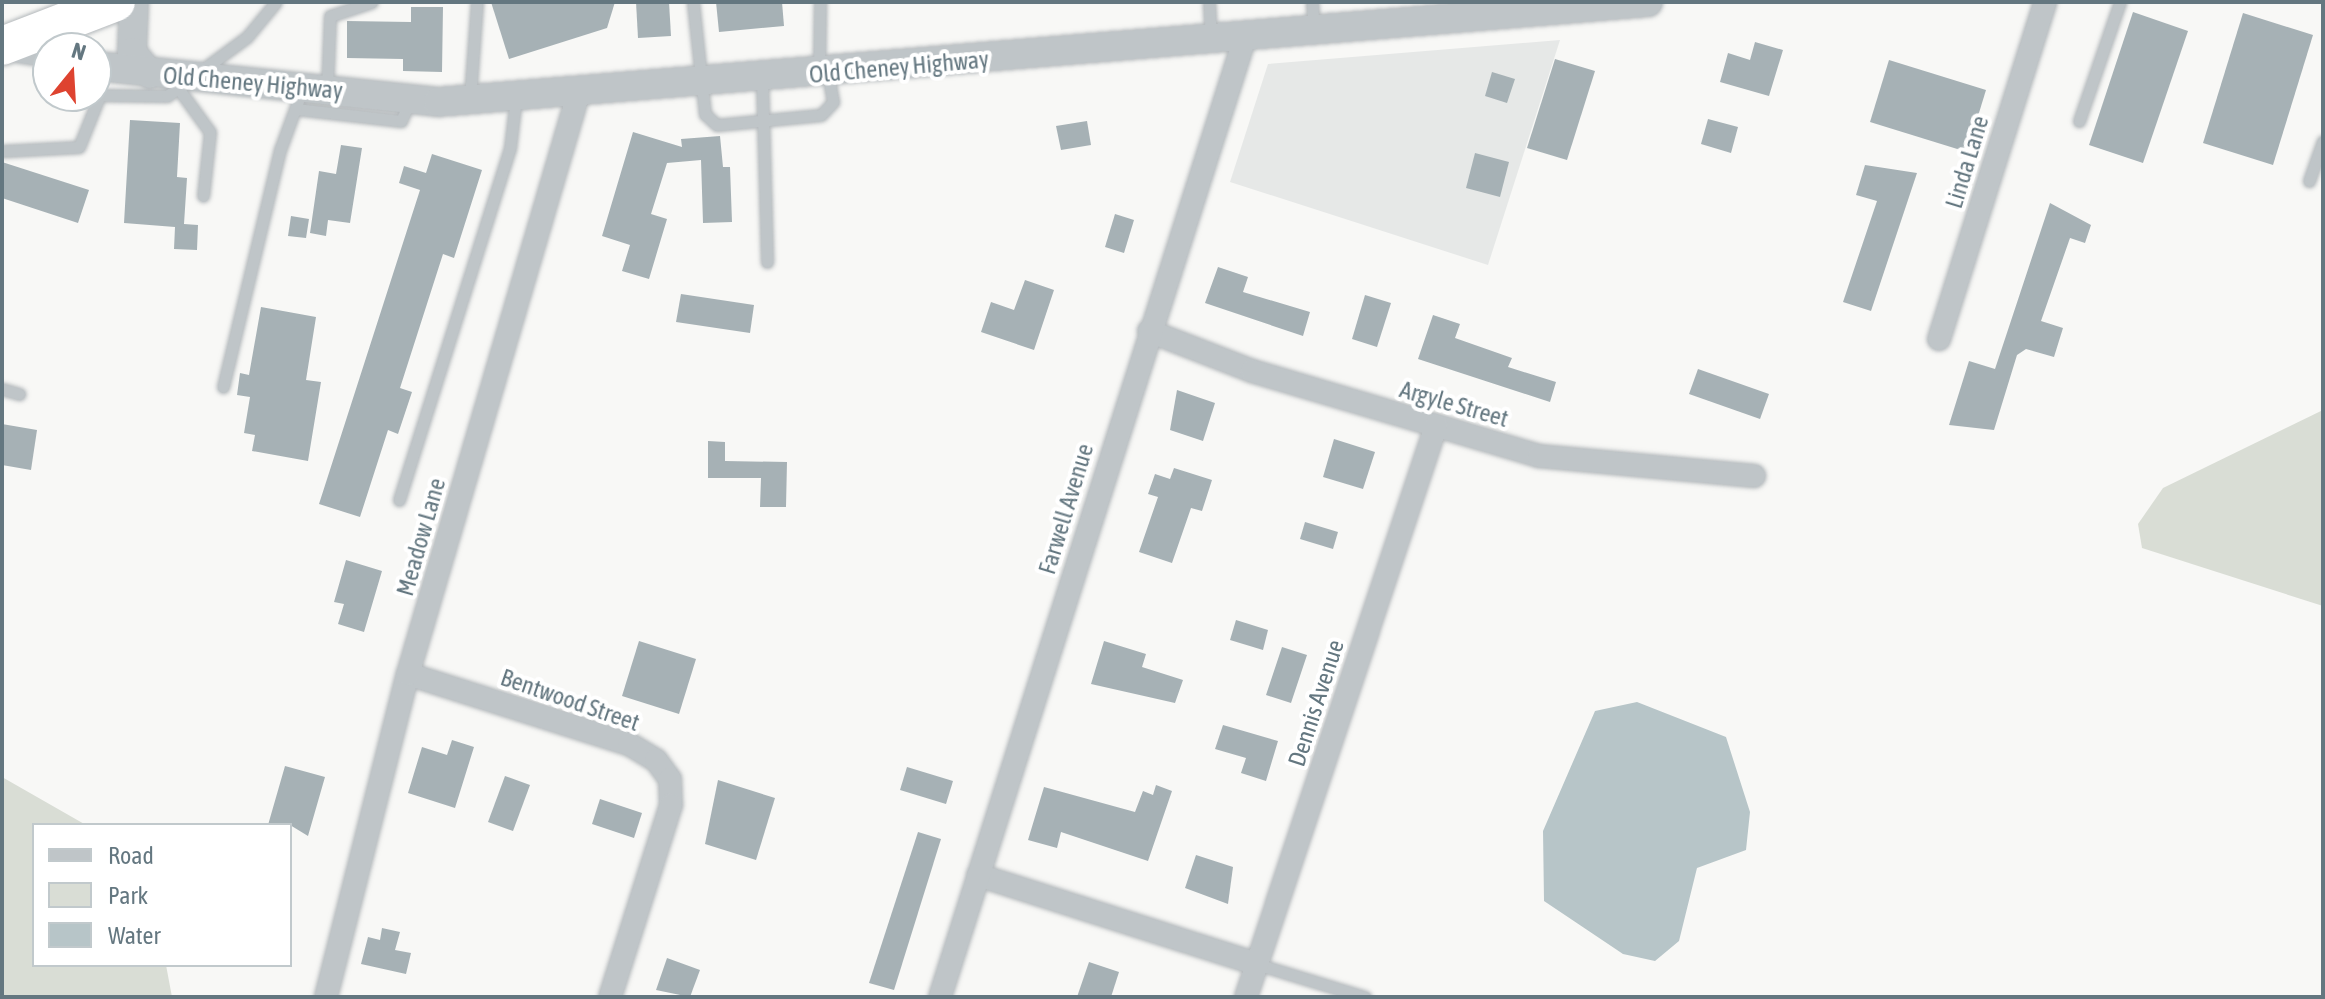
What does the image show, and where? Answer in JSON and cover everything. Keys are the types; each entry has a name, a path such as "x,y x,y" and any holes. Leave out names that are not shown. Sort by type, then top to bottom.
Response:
{"highway":[{"path":"2,46 116,2"}],"street":[{"name":"Old Cheney Highway","path":"134,2 132,52 150,74"},
{"name":"Linda Lane","path":"1939,339 2045,2"},
{"name":"Old Cheney Highway","path":"112,70 308,96 470,100 516,98 1630,3"},
{"name":"Farwell Avenue","path":"940,997 1149,331 1245,37"},
{"path":"2,46 32,51"},
{"name":"Meadow Lane","path":"326,997 408,674 578,95"},
{"name":"Argyle Street","path":"1149,331 1436,426 1553,458 1754,476"},
{"name":"Dennis Avenue","path":"1246,997 1436,426"},
{"name":"Bentwood Street","path":"408,674 629,744 656,760 670,779 671,805 610,997"},
{"path":"978,875 1257,964"}],"lane":[{"path":"112,96 167,96 270,18 276,2"},
{"path":"223,387 330,16 372,2"},
{"path":"470,100 477,2"},
{"path":"693,2 705,114 717,125 821,115 833,102 823,74 820,2"},
{"path":"1209,2 1211,40"},
{"path":"1312,2 1314,31"},
{"path":"2079,121 2120,2"},
{"path":"762,79 767,262"},
{"path":"183,82 210,132 203,196"},
{"path":"399,500 510,148 516,98"},
{"path":"3,151 79,147 91,112"},
{"path":"2309,181 2323,141"},
{"path":"2,389 19,394"},
{"path":"1257,964 1365,997"}],"shaded area":[{"path":"1560,40 1488,265 1230,182 1268,64"}],"green space":[{"path":"2323,410 2323,606 2142,548 2138,524 2163,488"},
{"path":"2,777 82,823 32,823 32,967 166,967 172,997 2,997"}],"water":[{"path":"1637,702 1726,737 1750,812 1746,850 1697,868 1679,941 1655,961 1623,954 1544,901 1543,831 1595,711"}],"building":[{"path":"491,2 615,2 607,28 509,59"},
{"path":"636,2 669,2 671,36 638,38"},
{"path":"716,2 782,2 784,26 719,32"},
{"path":"411,7 443,7 442,72 403,71 403,59 347,58 347,21 411,22"},
{"path":"2133,12 2188,31 2143,163 2089,145"},
{"path":"2243,13 2313,35 2273,165 2203,143"},
{"path":"1755,42 1783,50 1769,96 1720,82 1728,53 1750,60"},
{"path":"1555,59 1595,71 1567,160 1527,148"},
{"path":"1889,60 1986,90 1967,152 1870,122"},
{"path":"1492,72 1515,79 1507,103 1485,96"},
{"path":"1708,119 1738,127 1731,153 1701,144"},
{"path":"130,120 180,123 177,177 187,178 184,224 198,225 197,250 174,249 175,227 124,223"},
{"path":"1087,121 1091,145 1061,150 1056,126"},
{"path":"633,132 682,147 681,139 720,136 723,167 730,167 732,222 703,223 701,160 667,163 651,214 667,219 649,279 622,271 630,245 602,236"},
{"path":"341,145 362,148 350,223 328,220 326,236 310,233 319,171 336,174"},
{"path":"1475,153 1509,162 1500,197 1466,188"},
{"path":"432,154 482,170 454,258 443,254 400,388 412,392 398,434 388,430 360,517 319,504 420,190 399,183 404,166 426,173"},
{"path":"2,162 89,190 78,223 2,198"},
{"path":"1865,165 1917,173 1871,311 1843,302 1877,201 1856,195"},
{"path":"2050,203 2091,225 2085,243 2070,238 2041,321 2063,328 2054,357 2026,349 2017,355 1994,430 1949,425 1969,361 1995,369"},
{"path":"1115,214 1134,220 1124,253 1105,247"},
{"path":"291,216 309,219 306,238 288,236"},
{"path":"1218,267 1248,277 1243,292 1310,312 1303,336 1205,303"},
{"path":"1025,280 1054,290 1034,350 981,332 991,302 1014,310"},
{"path":"681,294 754,305 750,333 676,322"},
{"path":"1365,295 1391,303 1377,347 1352,339"},
{"path":"261,307 316,317 306,380 321,382 308,461 252,451 255,435 244,433 250,397 237,395 240,373 249,375"},
{"path":"1433,315 1460,324 1455,338 1512,358 1508,367 1556,382 1550,402 1418,359"},
{"path":"1698,369 1769,394 1760,419 1689,394"},
{"path":"1177,390 1215,403 1203,441 1170,430"},
{"path":"2,424 37,430 31,470 2,465"},
{"path":"1334,439 1375,452 1363,489 1323,477"},
{"path":"708,441 725,442 725,461 787,462 786,507 760,507 761,478 708,478"},
{"path":"1174,468 1212,480 1202,511 1191,508 1172,563 1139,552 1158,497 1148,494 1155,474 1170,479"},
{"path":"1305,522 1338,532 1333,549 1300,539"},
{"path":"346,560 382,571 364,632 338,624 344,604 334,602"},
{"path":"1236,620 1268,630 1263,650 1230,640"},
{"path":"639,641 696,659 679,714 622,696"},
{"path":"1104,641 1146,654 1142,667 1183,680 1175,703 1091,684"},
{"path":"1282,647 1307,655 1291,703 1266,695"},
{"path":"1223,725 1278,741 1266,781 1241,773 1246,758 1215,749"},
{"path":"452,740 474,747 455,808 408,793 422,747 447,755"},
{"path":"285,766 325,777 308,836 292,826 292,823 269,823"},
{"path":"907,767 953,781 946,804 900,790"},
{"path":"505,776 530,785 513,831 488,822"},
{"path":"718,780 775,798 756,860 705,844"},
{"path":"1156,785 1172,791 1148,861 1061,832 1057,848 1028,840 1044,787 1135,812 1143,791 1153,795"},
{"path":"600,799 642,813 634,838 592,824"},
{"path":"918,832 941,839 894,990 869,983"},
{"path":"1196,855 1233,867 1228,904 1185,888"},
{"path":"382,928 400,932 395,950 411,953 406,974 361,964 368,937 380,940"},
{"path":"667,958 700,970 690,997 656,990"},
{"path":"1089,962 1119,972 1111,997 1077,997"}]}
